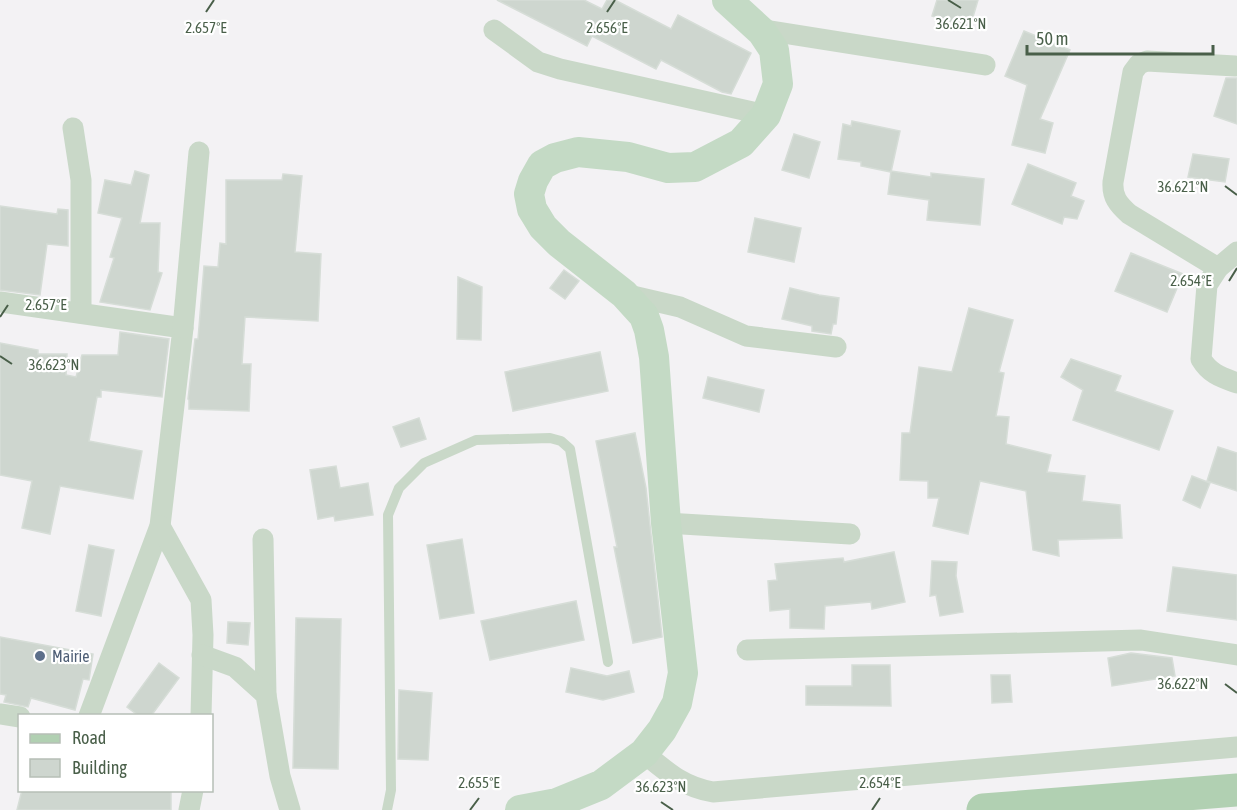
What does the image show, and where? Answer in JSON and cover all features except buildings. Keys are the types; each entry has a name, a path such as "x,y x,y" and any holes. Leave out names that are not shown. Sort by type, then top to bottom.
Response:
{"main road":[{"path":"520,810 557,802 601,785 644,753 662,730 677,704 683,673 666,523 654,357 649,330 644,316 624,294 559,243 543,227 532,209 529,194 542,165 555,158 578,152 628,157 668,168 695,166 741,143 766,115 778,84 774,50 758,28 727,0"},
{"path":"998,809 1237,790"}],"street":[{"path":"758,28 985,65"},
{"path":"494,30 538,62 560,69 766,115"},
{"path":"1218,268 1129,214 1119,205 1113,193 1113,183 1133,72 1139,64 1147,61 1235,66"},
{"path":"73,128 81,180 81,313"},
{"path":"90,714 160,526 183,328 199,153"},
{"path":"1237,252 1218,268 1208,285 1201,359 1208,370 1237,383"},
{"path":"624,294 680,307 746,336 836,346"},
{"path":"0,302 183,328"},
{"path":"666,523 850,534"},
{"path":"160,526 201,600 201,714"},
{"path":"262,539 266,695 280,776 290,810"},
{"path":"747,650 1142,640 1237,655"},
{"path":"202,655 235,667 266,695"},
{"path":"0,714 18,717"},
{"path":"644,753 676,778 695,789 713,792 1237,747"},
{"path":"189,810 193,792"}],"lane":[{"path":"387,810 391,790 388,515 399,488 424,463 476,440 550,438 561,441 570,448 608,662"}],"place":[{"name":"Mairie","path":"40,656"}]}
